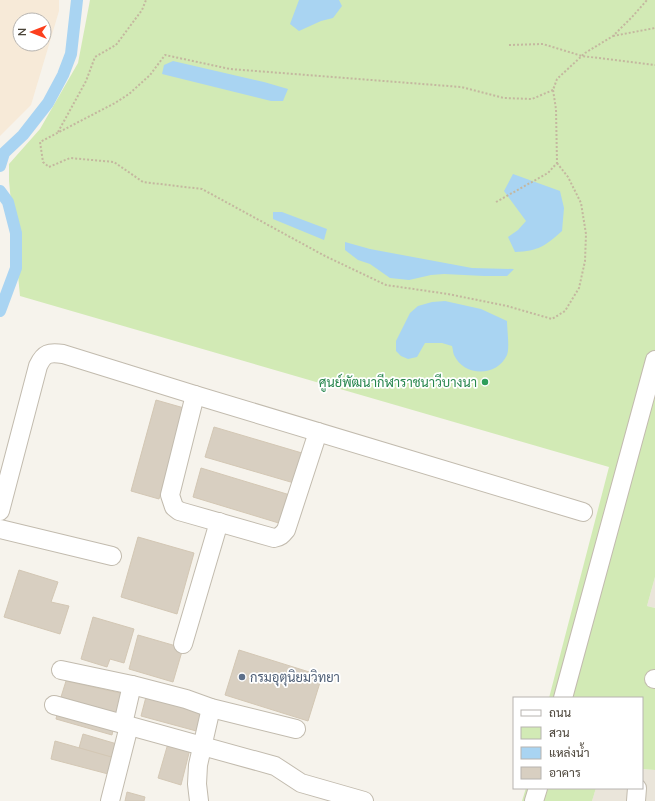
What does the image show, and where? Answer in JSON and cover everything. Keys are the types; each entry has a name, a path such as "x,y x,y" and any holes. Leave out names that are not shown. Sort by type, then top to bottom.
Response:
{"street":[{"path":"0,511 38,366 42,357 47,354 54,353 63,354 583,512"},
{"path":"563,697 655,360"},
{"path":"195,395 170,495 171,502 174,507 179,510 274,538 283,535 286,530 318,432"},
{"path":"183,644 219,522"},
{"path":"0,529 112,556"},
{"path":"61,670 132,685 186,699 211,708 296,729"},
{"path":"110,801 126,725 132,685"},
{"path":"54,705 276,766 301,782 364,801"},
{"path":"199,801 197,784 198,765 211,708"},
{"path":"534,801 538,789"},
{"path":"636,801 638,789"}],"path":[{"path":"58,133 86,81 95,57 116,45 142,10 146,0"},
{"path":"553,90 532,99 504,98 461,87 230,69 165,55 150,75 129,94 115,103 40,142 43,162 49,167 70,158 114,162 143,182 202,189 325,256 386,285 448,294 507,306 552,319 565,311 579,288 585,261 586,234 581,203 568,177 557,163 556,109 553,90 557,79 582,56 613,36 647,0"},
{"path":"613,36 655,28"},
{"path":"509,45 543,44 582,56 655,65"},
{"path":"496,202 548,173 557,163"}],"shaded area":[{"path":"0,0 59,0 59,11 52,34 52,12 12,12 12,52 47,52 31,105 0,136"},
{"path":"655,577 655,608 647,606"},
{"path":"643,769 655,770 655,801 592,801 596,789 643,789"}],"green space":[{"name":"ศูนย์พัฒนากีฬาราชนาวีบางนา","path":"90,0 655,0 655,577 647,606 655,608 655,770 643,769 643,697 549,697 609,467 20,296 9,181 9,164 40,129 78,63"},
{"path":"526,789 596,789 592,801 522,801"}],"water":[{"path":"299,0 339,0 342,6 333,18 321,21 299,31 290,24"},
{"path":"173,61 288,89 283,101 271,101 162,74 164,65"},
{"path":"513,174 560,191 564,208 562,231 546,244 536,249 515,252 508,237 518,230 526,221 504,191"},
{"path":"273,212 282,212 327,229 324,240 273,219"},
{"path":"345,242 370,249 472,268 514,269 507,276 444,274 431,275 409,280 390,278 370,264 358,260 345,250"},
{"path":"445,301 481,309 507,321 508,352 502,362 496,367 488,370 480,372 473,370 465,367 459,362 454,355 452,346 442,343 425,343 417,357 408,359 401,356 396,351 396,341 410,313 418,306 432,302"}],"building":[{"path":"156,400 184,408 159,499 131,491"},
{"path":"214,427 302,453 294,483 205,457"},
{"path":"201,468 290,495 282,524 193,497"},
{"path":"138,537 194,553 177,614 121,597"},
{"path":"19,570 58,582 51,602 69,606 60,634 4,617"},
{"path":"93,617 134,629 124,663 110,659 107,667 81,659"},
{"path":"138,635 183,648 173,682 129,669"},
{"path":"239,650 322,676 308,721 225,695"},
{"path":"66,681 125,694 120,714 61,697"},
{"path":"147,693 207,706 200,732 141,716"},
{"path":"58,710 114,726 112,735 56,719"},
{"path":"83,734 117,744 112,758 79,748"},
{"path":"169,740 191,745 181,785 158,778"},
{"path":"55,741 115,758 112,775 51,759"},
{"path":"127,792 145,797 144,801 125,801"}],"waterway":[{"path":"0,166 4,153 23,135 48,103 63,75 71,54 77,0"},
{"path":"0,191 8,202 16,233 16,268 0,311"}],"place":[{"name":"ศูนย์พัฒนากีฬาราชนาวีบางนา","path":"485,382"},
{"name":"กรมอุตุนิยมวิทยา","path":"242,677"}]}
